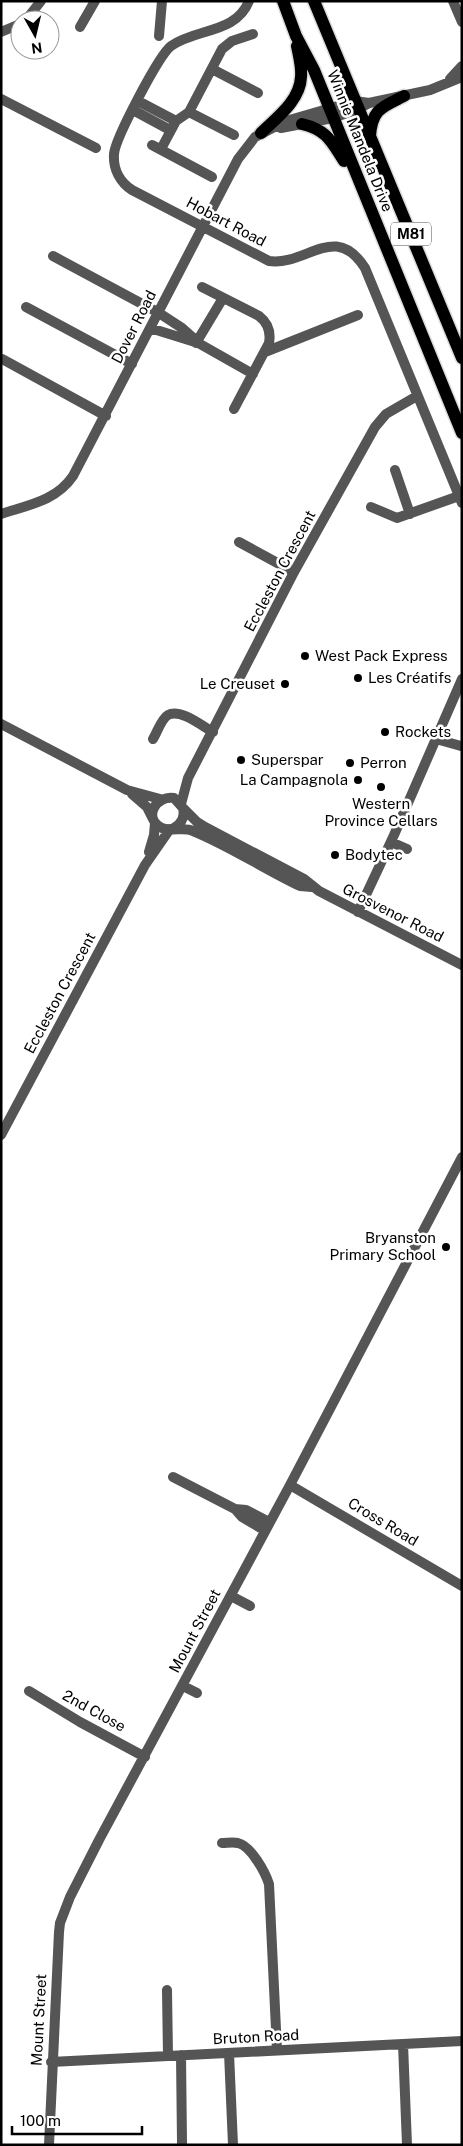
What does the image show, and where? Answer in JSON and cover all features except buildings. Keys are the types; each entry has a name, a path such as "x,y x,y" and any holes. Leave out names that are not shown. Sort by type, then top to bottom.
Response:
{"main road":[{"name":"Winnie Mandela Drive","path":"283,1 296,36 314,70 462,434"},
{"name":"Winnie Mandela Drive","path":"314,1 361,105 370,137 462,358"},
{"path":"266,131 296,96 300,87 301,76 296,36"},
{"path":"370,137 371,122 376,111 404,96"},
{"path":"302,124 317,128 325,134 359,184"}],"street":[{"path":"80,27 95,1"},
{"path":"159,36 162,1"},
{"name":"Hobart Road","path":"249,1 233,22 171,47 162,58 135,105 114,152 115,167 121,180 132,190 269,261 287,260 330,246 336,246 350,252 359,259 365,268 460,500"},
{"path":"453,1 462,22"},
{"path":"212,178 157,147 173,126 189,112 227,45 253,34"},
{"path":"439,87 450,80 462,66"},
{"path":"212,69 258,93"},
{"path":"266,131 302,124 331,113 439,87 462,77"},
{"path":"1,99 96,148"},
{"path":"135,105 173,126"},
{"path":"189,112 234,135"},
{"name":"Dover Road","path":"1,514 41,501 62,490 73,476 243,151 250,142 266,131 295,117 331,113"},
{"path":"53,256 158,313 198,343 253,374"},
{"path":"202,287 265,320 270,332 265,352 234,409"},
{"path":"198,343 223,298"},
{"path":"26,307 132,364"},
{"path":"265,352 358,315"},
{"path":"150,328 198,343"},
{"path":"2,359 106,416"},
{"name":"Eccleston Crescent","path":"182,806 188,778 294,572 375,427 386,414 417,396"},
{"path":"395,470 410,514"},
{"path":"371,507 395,518 460,500"},
{"path":"239,542 294,572"},
{"path":"358,912 462,680"},
{"path":"153,739 164,719 168,715 176,713 213,732"},
{"path":"1,724 127,790 147,807 154,821 159,826 172,829 182,822 184,812 182,806 174,798 164,798 127,790"},
{"path":"436,740 460,746"},
{"name":"Eccleston Crescent","path":"164,798 188,778"},
{"path":"154,821 152,812 155,805 164,798"},
{"name":"Grosvenor Road","path":"182,806 197,822 304,879 312,887 358,912 462,965"},
{"name":"Eccleston Crescent","path":"145,865 154,835 154,821"},
{"name":"Eccleston Crescent","path":"1,1135 145,865 172,829"},
{"name":"Grosvenor Road","path":"172,829 196,832 300,886 312,887"},
{"path":"391,842 407,849"},
{"name":"Mount Street","path":"49,2145 51,2062 60,1923 70,1897 231,1596 266,1526 290,1485 462,1157"},
{"path":"173,1477 235,1509 242,1517 266,1526"},
{"name":"Cross Road","path":"290,1485 462,1586"},
{"path":"231,1596 250,1606"},
{"path":"183,1686 197,1693"},
{"name":"2nd Close","path":"29,1691 80,1722 145,1757"},
{"path":"222,1843 240,1844 246,1848 260,1866 269,1884 277,2050"},
{"path":"167,1990 168,2056"},
{"name":"Bruton Road","path":"51,2062 462,2041"},
{"path":"403,2044 407,2145"},
{"path":"229,2053 233,2145"},
{"path":"181,2055 182,2143"}],"place":[{"name":"West Pack Express","path":"305,656"},
{"name":"Les Créatifs","path":"358,678"},
{"name":"Le Creuset","path":"285,684"},
{"name":"Rockets","path":"385,732"},
{"name":"Superspar","path":"241,760"},
{"name":"Perron","path":"350,763"},
{"name":"La Campagnola","path":"358,780"},
{"name":"Western Province Cellars","path":"381,787"},
{"name":"Bodytec","path":"335,855"},
{"name":"Bryanston Primary School","path":"446,1247"}]}
